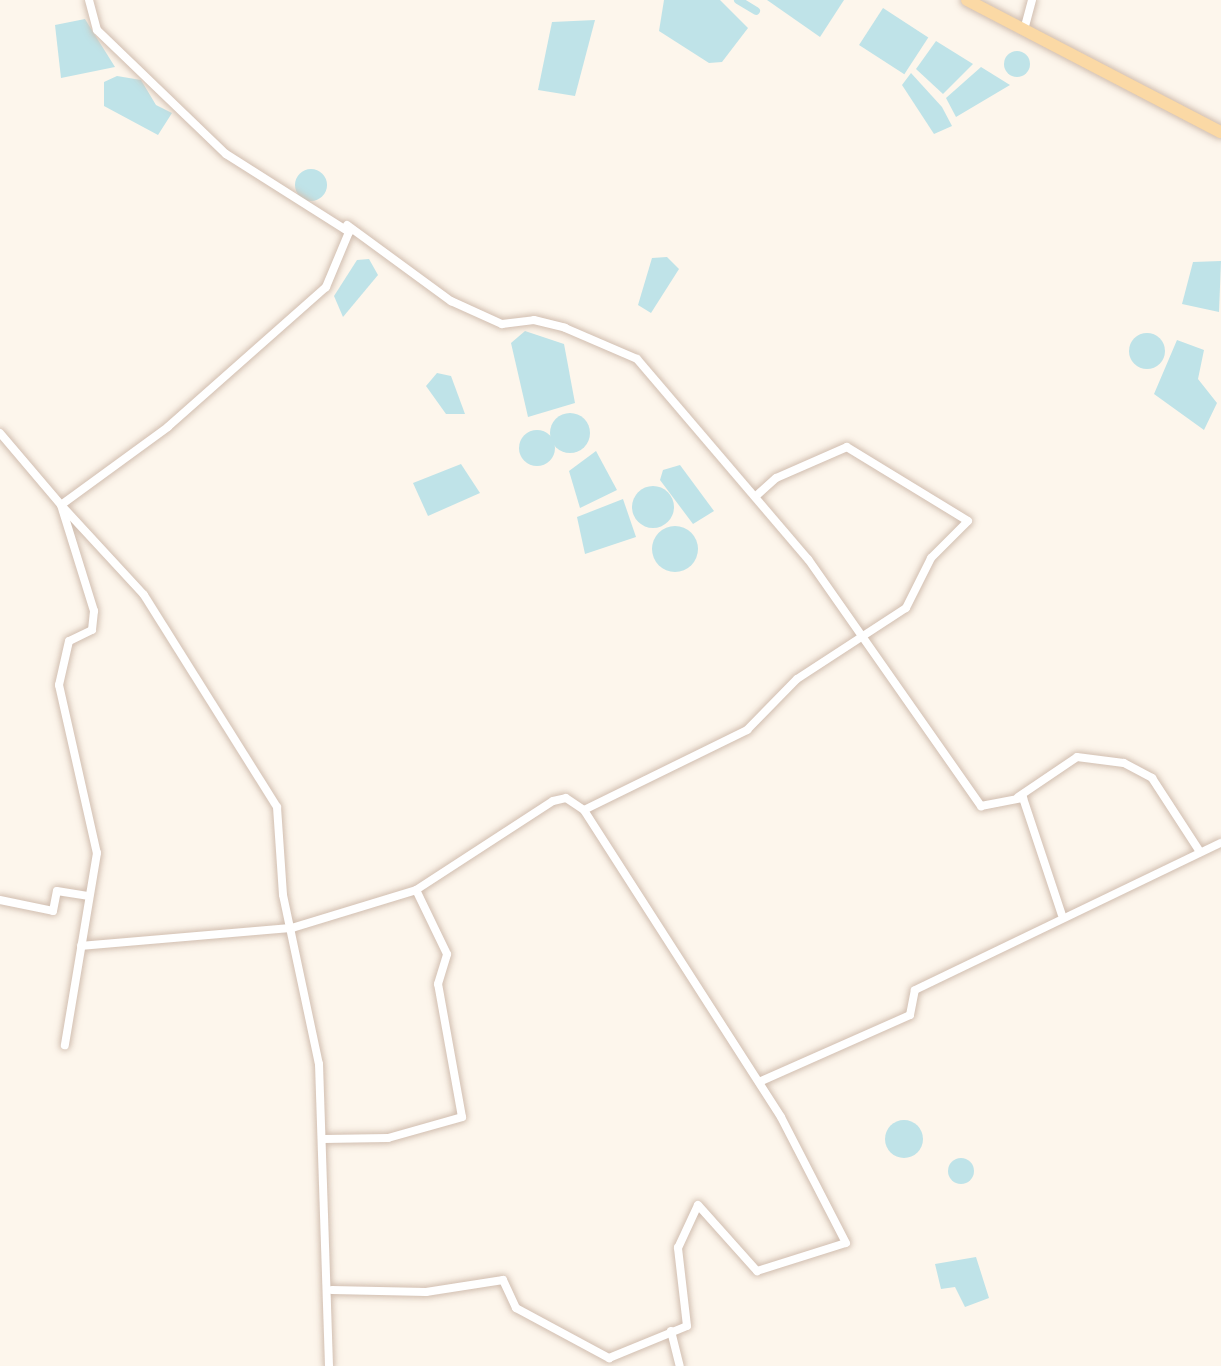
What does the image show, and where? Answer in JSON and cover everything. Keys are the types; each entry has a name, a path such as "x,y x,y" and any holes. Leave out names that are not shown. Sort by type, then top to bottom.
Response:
{"main road":[{"path":"967,0 1221,132"}],"street":[{"path":"89,0 97,30 226,154 346,224 451,301 502,324 534,320 565,328 638,359 755,497 865,639 982,806 1018,797 1077,757 1124,763 1152,778 1200,852"},
{"path":"1024,32 1032,0"},
{"path":"61,505 168,427 326,287 344,255 346,224"},
{"path":"0,433 144,595 277,807 292,928 313,1011 332,1290 329,1366"},
{"path":"584,810 746,730 797,679 906,608 931,557 968,521 848,447 814,458 755,497"},
{"path":"61,505 94,611 92,629 69,641 59,685 73,771 96,823 64,1045"},
{"path":"1018,797 1062,915"},
{"path":"81,946 292,928 416,890 553,801 566,798 584,810 759,1082 846,1243 757,1271 698,1205 678,1248 687,1326 609,1358 516,1308 503,1280 426,1292 332,1290"},
{"path":"759,1082 910,1015 915,990 1062,915 1221,843"},
{"path":"324,1138 388,1138 466,1111 438,984 447,954 416,890"},
{"path":"0,900 53,911 57,891 88,896"},
{"path":"671,1331 680,1366"}],"water":[{"path":"664,0 720,0 748,28 722,62 709,63 659,31"},
{"path":"767,0 844,0 820,37"},
{"path":"883,8 928,37 904,74 859,45"},
{"path":"85,19 115,67 61,78 55,25"},
{"path":"595,20 575,96 538,90 552,22"},
{"path":"936,41 973,64 943,94 916,69"},
{"path":"1017,51 1030,64 1017,77 1004,64"},
{"path":"981,67 1010,85 956,117 946,98"},
{"path":"911,73 942,107 952,126 934,134 902,85"},
{"path":"117,76 141,80 156,105 172,113 158,135 104,106 104,82"},
{"path":"311,169 323,173 327,185 323,197 311,201 299,197 295,185 299,173"},
{"path":"667,257 679,269 651,313 638,305 652,258"},
{"path":"369,259 378,275 343,317 334,296 357,260"},
{"path":"1221,261 1219,312 1182,304 1193,262"},
{"path":"525,331 564,344 575,403 528,417 511,343"},
{"path":"1147,333 1160,338 1165,351 1160,364 1147,369 1134,364 1129,351 1134,338"},
{"path":"1177,340 1204,350 1198,379 1217,403 1204,430 1154,394"},
{"path":"437,373 451,376 465,414 446,414 426,386"},
{"path":"570,413 584,419 590,433 584,447 570,453 556,447 550,433 556,419"},
{"path":"537,430 550,435 555,448 550,461 537,466 524,461 519,448 524,435"},
{"path":"596,451 617,490 580,508 569,471"},
{"path":"461,464 480,493 428,516 413,483"},
{"path":"680,465 714,511 693,524 660,480 663,470"},
{"path":"653,486 668,492 674,507 668,522 653,528 638,522 632,507 638,492"},
{"path":"623,499 636,537 585,554 577,517"},
{"path":"675,526 691,533 698,549 691,565 675,572 659,565 652,549 659,533"},
{"path":"904,1120 917,1126 923,1139 917,1152 904,1158 891,1152 885,1139 891,1126"},
{"path":"961,1158 974,1171 961,1184 948,1171"},
{"path":"976,1257 989,1298 965,1307 955,1287 941,1289 935,1264"}],"waterway":[{"path":"738,0 756,11"}]}
